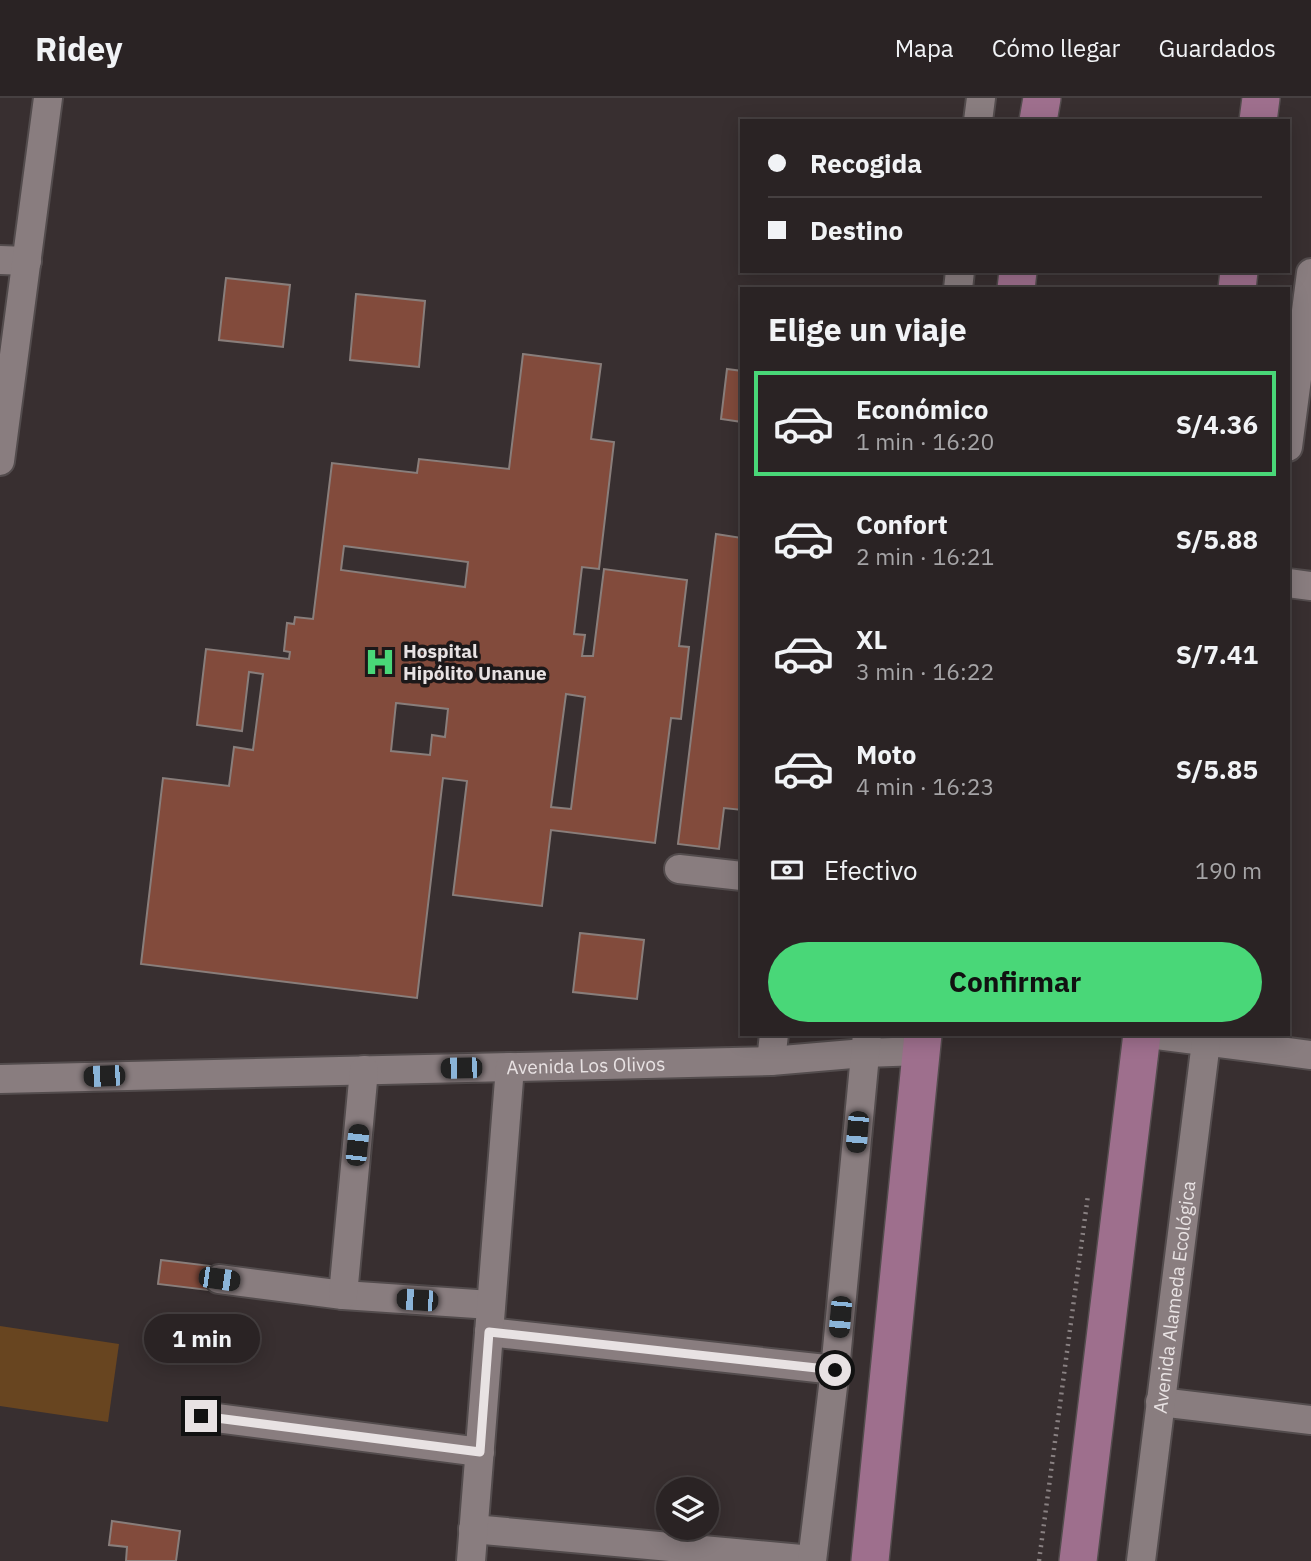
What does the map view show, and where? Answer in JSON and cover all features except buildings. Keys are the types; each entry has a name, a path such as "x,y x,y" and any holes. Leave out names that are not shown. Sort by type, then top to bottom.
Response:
{"main road":[{"path":"1038,119 1042,98"},
{"path":"1258,119 1261,98"},
{"path":"1078,1561 1142,1036"},
{"path":"870,1561 922,1043"}],"street":[{"path":"0,461 13,260 48,98"},
{"path":"978,119 981,98"},
{"path":"1290,432 1311,273"},
{"path":"1290,583 1311,586"},
{"path":"680,869 740,876"},
{"path":"1188,1036 1311,1055"},
{"name":"Avenida Alameda Ecológica","path":"1141,1561 1207,1037"},
{"path":"473,1529 812,1560 835,1370 865,1043"},
{"name":"Avenida Los Olivos","path":"0,1079 510,1067 773,1048 922,1043"},
{"path":"471,1561 510,1067"},
{"path":"343,1296 364,1070"},
{"path":"219,1279 835,1370"},
{"path":"1160,1402 1311,1419"},
{"path":"201,1416 480,1452"}],"path":[{"path":"1039,1561 1089,1187"}],"shaded area":[{"path":"0,1326 119,1344 108,1422 0,1406"}],"place":[{"name":"Hospital Hipólito Unanue","path":"380,662"}],"route":[{"path":"201,1416 480,1452 489,1332 835,1370"}]}
